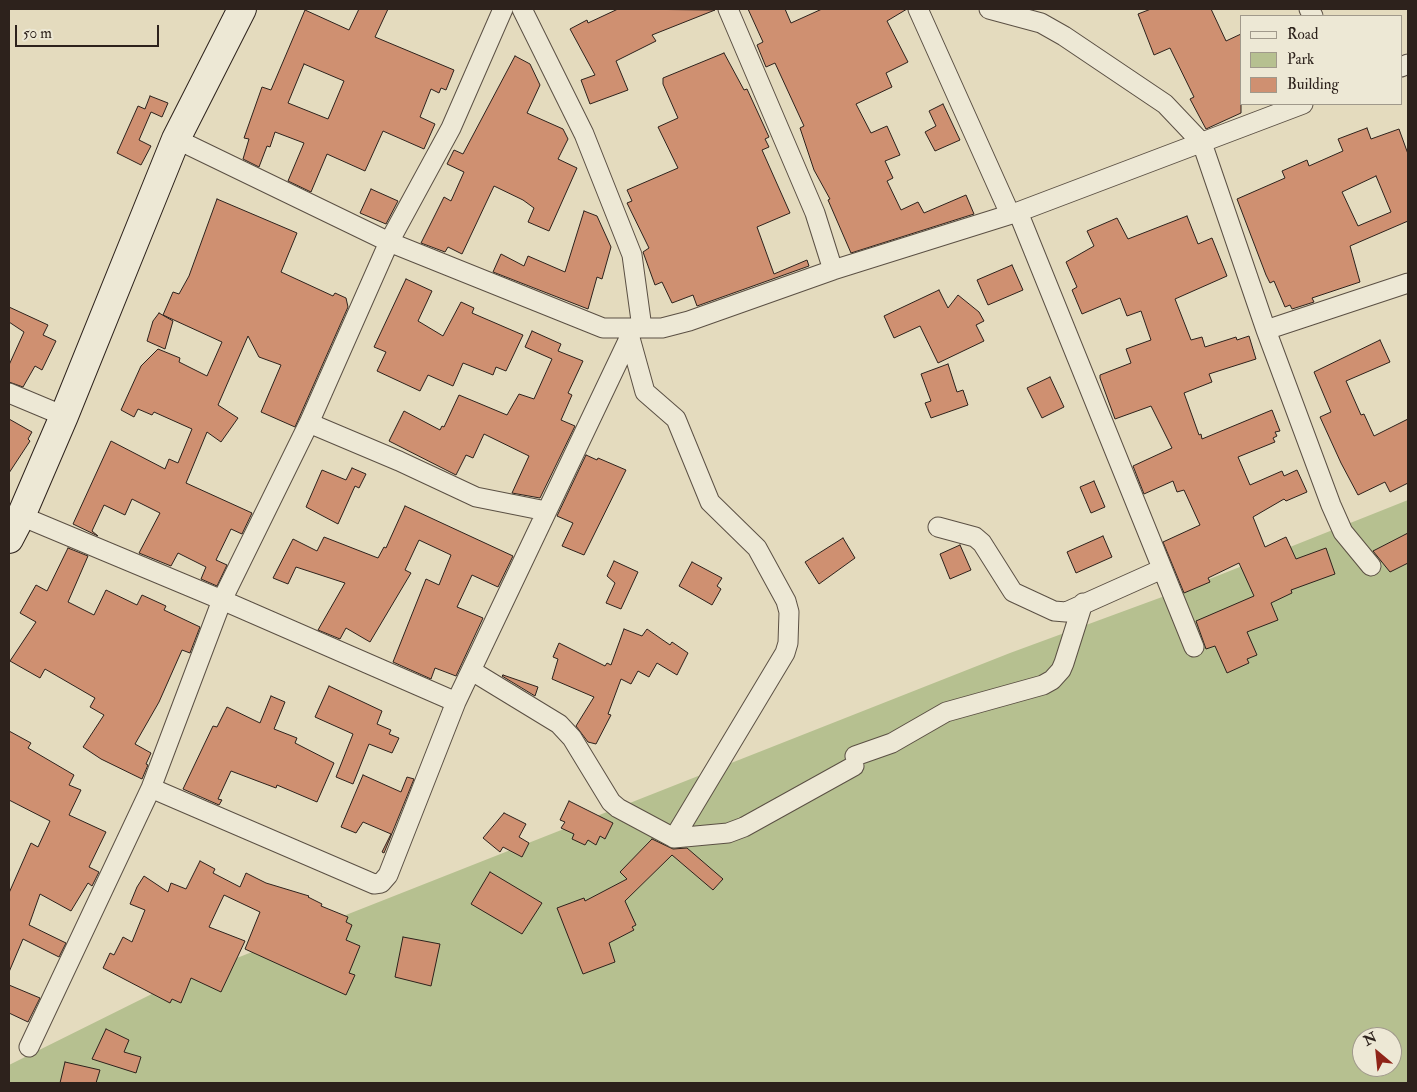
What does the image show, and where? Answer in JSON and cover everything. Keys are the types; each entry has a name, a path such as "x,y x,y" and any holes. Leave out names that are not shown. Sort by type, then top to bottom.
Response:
{"main road":[{"path":"15,528 64,416 176,139 242,9"}],"street":[{"path":"30,1047 151,788 222,600 309,423 389,242 452,128 502,9"},
{"path":"522,9 584,134 632,254 635,331 645,392 676,418 710,502 757,548 786,601 789,612 788,643 785,654 674,838"},
{"path":"728,9 815,213 833,270"},
{"path":"918,9 1014,213 1194,647"},
{"path":"989,9 1041,23 1064,36 1165,104 1202,143 1266,330 1331,505 1343,532 1371,566"},
{"path":"176,139 389,242 603,328 635,331 662,328 689,321 833,270 1014,213 1300,105"},
{"path":"1266,330 1408,283"},
{"path":"151,788 374,884 381,883 388,875 456,702 546,512 635,331"},
{"path":"9,393 64,416"},
{"path":"309,423 399,461 476,497 546,512"},
{"path":"938,527 970,534 980,540 1011,589 1018,596 1060,612 1066,612 1162,569"},
{"path":"15,528 222,600 456,702"},
{"path":"472,671 560,724 572,738 611,802 618,808 674,838 728,833 744,827 855,761 892,743 946,712 1043,686 1061,670 1083,603"}],"green space":[{"path":"1408,500 1408,1083 9,1083 9,1065 176,982 1010,653 1192,586"}],"building":[{"path":"359,9 388,9 375,37 454,70 446,90 441,88 439,93 431,89 420,117 435,124 424,149 383,131 365,171 327,154 311,192 288,181 304,143 275,132 270,147 267,146 259,167 243,159 249,139 244,138 262,87 271,90 305,10 349,30","holes":["304,64 344,81 328,119 288,103"]},
{"path":"618,9 715,10 652,35 656,41 616,61 628,90 590,104 581,80 595,75 570,29 587,20 588,23"},
{"path":"748,9 785,9 791,23 822,9 907,9 887,21 908,62 886,73 892,87 856,104 871,133 887,126 900,155 885,161 893,178 887,181 901,210 918,202 924,213 966,195 974,214 851,253 828,200 830,199 814,170 800,128 804,126 775,63 766,67 757,45 763,42"},
{"path":"1151,9 1211,9 1226,41 1240,34 1241,113 1206,129 1190,99 1194,97 1170,48 1154,55 1138,14"},
{"path":"724,53 744,90 747,89 769,137 765,139 769,147 762,150 790,213 757,227 774,274 807,260 809,266 697,306 693,295 672,303 662,282 655,285 643,252 649,248 627,203 632,201 627,190 678,168 658,127 678,118 663,84 663,78"},
{"path":"515,56 530,64 540,85 527,113 563,129 568,139 558,159 577,168 549,231 528,222 534,208 523,200 494,186 462,254 448,247 445,252 421,243 444,197 451,201 464,172 447,164 454,150 463,154"},
{"path":"150,96 168,103 162,117 151,112 139,140 151,146 141,165 117,153 138,106 145,109"},
{"path":"943,104 960,140 935,151 925,132 936,126 929,111"},
{"path":"1367,128 1371,139 1399,129 1408,154 1408,221 1350,246 1360,282 1312,298 1314,302 1292,309 1290,305 1285,307 1274,281 1270,283 1266,275 1237,199 1285,178 1282,171 1307,160 1309,166 1343,151 1338,139","holes":["1376,176 1391,212 1358,226 1342,192"]},
{"path":"371,189 398,201 386,224 360,213"},
{"path":"217,199 297,233 281,272 333,296 335,293 346,298 348,307 295,427 261,412 281,365 259,357 248,336 218,405 238,418 221,442 207,432 186,483 252,513 242,534 231,529 216,560 227,565 217,586 201,579 206,567 178,553 171,566 139,553 160,513 132,499 125,515 104,505 92,531 98,536 73,524 111,441 165,469 169,459 178,463 192,429 154,412 152,415 138,409 134,417 121,410 141,366 158,349 180,358 179,362 207,376 222,342 163,315 173,292 179,294 189,276"},
{"path":"584,211 597,216 611,247 602,279 597,277 588,309 493,272 501,254 524,266 528,256 565,272"},
{"path":"1187,216 1198,244 1212,238 1227,276 1175,299 1191,340 1202,337 1205,347 1236,337 1237,340 1249,336 1256,359 1209,374 1212,382 1184,393 1199,435 1201,434 1202,439 1272,410 1280,431 1275,432 1277,436 1273,438 1275,442 1238,457 1250,485 1282,471 1284,476 1297,470 1307,492 1286,501 1284,499 1253,517 1265,547 1286,537 1296,559 1326,548 1335,574 1291,590 1292,593 1271,603 1278,620 1247,632 1257,655 1247,659 1249,663 1227,673 1215,646 1206,649 1196,621 1254,596 1239,563 1208,578 1210,582 1184,593 1163,542 1200,525 1184,490 1177,492 1173,481 1144,494 1133,466 1172,448 1151,406 1115,419 1100,378 1100,375 1131,363 1126,349 1151,340 1141,311 1127,316 1120,298 1082,314 1072,290 1077,287 1066,262 1094,246 1087,231 1117,218 1128,239"},
{"path":"1012,265 1023,290 988,305 977,280"},
{"path":"406,279 432,291 418,321 443,336 461,302 474,308 472,313 523,335 506,371 496,367 493,375 463,363 453,386 428,375 420,391 377,371 386,352 374,347"},
{"path":"939,290 948,308 958,295 979,312 984,321 976,325 984,341 938,363 920,326 894,338 884,316"},
{"path":"9,307 48,325 43,335 56,341 42,370 35,366 23,387 9,382 9,365 24,332 9,322"},
{"path":"159,313 173,321 165,349 147,341 153,321"},
{"path":"532,331 561,344 558,351 583,361 568,393 572,395 561,420 575,426 540,498 512,493 529,456 484,434 473,458 466,455 456,475 389,441 404,411 440,430 442,426 444,427 459,395 507,415 519,394 534,399 552,359 525,347"},
{"path":"1380,340 1390,362 1346,381 1361,415 1364,414 1374,436 1408,419 1408,483 1390,492 1385,482 1358,495 1320,417 1331,412 1314,372"},
{"path":"948,364 957,392 963,390 968,405 931,418 925,403 931,401 921,374"},
{"path":"1050,377 1064,407 1042,418 1027,388"},
{"path":"9,419 32,432 28,439 30,441 9,473"},
{"path":"586,455 626,470 584,555 562,546 573,523 557,516"},
{"path":"352,468 366,474 359,488 355,486 338,524 306,507 322,470 346,480"},
{"path":"1094,481 1105,507 1091,513 1080,487"},
{"path":"405,506 513,556 498,587 472,575 457,607 483,618 456,676 435,668 431,679 393,662 426,579 439,585 451,555 419,540 405,570 411,573 370,642 346,628 340,639 318,630 345,583 296,567 288,584 273,578 293,539 317,551 324,537 378,558 384,547 386,548"},
{"path":"1408,533 1408,563 1390,572 1373,551"},
{"path":"1103,536 1112,557 1076,573 1067,552"},
{"path":"843,538 855,558 819,584 805,562"},
{"path":"960,545 971,570 950,579 940,554"},
{"path":"68,548 88,556 68,602 94,615 106,590 137,605 142,595 166,606 164,610 200,627 190,653 182,650 159,702 135,744 151,753 142,779 101,759 83,747 104,715 90,707 95,698 45,669 40,678 10,661 36,622 20,613 36,585 47,591"},
{"path":"614,561 638,572 621,609 606,603 615,583 607,576"},
{"path":"692,562 722,578 717,586 721,589 712,605 679,586"},
{"path":"624,629 642,636 647,629 670,645 672,642 688,653 677,675 657,663 649,677 638,671 631,684 621,679 608,714 611,715 596,744 588,742 576,726 594,697 552,679 558,659 553,657 559,643 605,666 607,663 611,665"},
{"path":"502,676 538,687 535,696"},
{"path":"329,686 382,711 377,724 391,730 389,734 399,738 392,753 369,744 353,784 336,777 353,734 315,717"},
{"path":"271,696 285,702 274,729 297,738 295,743 334,763 317,802 277,785 276,788 231,771 218,799 222,800 219,805 183,789 213,726 217,727 227,707 260,723"},
{"path":"9,731 31,743 28,748 74,775 69,785 81,790 69,815 106,832 89,867 99,872 92,886 88,883 71,911 40,894 29,925 66,943 59,957 23,939 9,972 9,893 31,843 38,847 50,821 9,800"},
{"path":"363,775 401,792 407,777 414,779 384,853 382,852 391,834 363,822 356,833 341,827"},
{"path":"569,801 613,823 605,839 600,836 596,845 588,840 585,845 572,839 574,834 561,828 565,822 560,820"},
{"path":"504,813 526,824 519,837 529,843 522,857 503,847 500,852 483,838"},
{"path":"652,839 673,849 687,848 723,879 713,890 672,855 625,901 636,925 632,927 634,930 609,943 615,962 583,974 557,908 584,898 585,901 627,879 620,872"},
{"path":"200,861 215,869 213,873 240,887 246,873 266,883 309,896 322,904 321,906 348,917 346,922 352,925 346,940 360,946 349,973 355,975 346,995 245,949 260,912 224,895 209,927 245,941 221,992 191,978 181,1003 172,999 170,1003 103,968 110,953 114,955 123,937 132,942 145,910 130,904 144,876 168,892 171,883 186,889"},
{"path":"490,872 542,903 522,934 471,904"},
{"path":"403,937 440,944 431,986 395,977"},
{"path":"9,985 40,998 28,1022 9,1013"},
{"path":"106,1029 129,1040 124,1052 141,1057 136,1073 92,1059"},
{"path":"65,1062 100,1070 96,1083 60,1083"}]}
